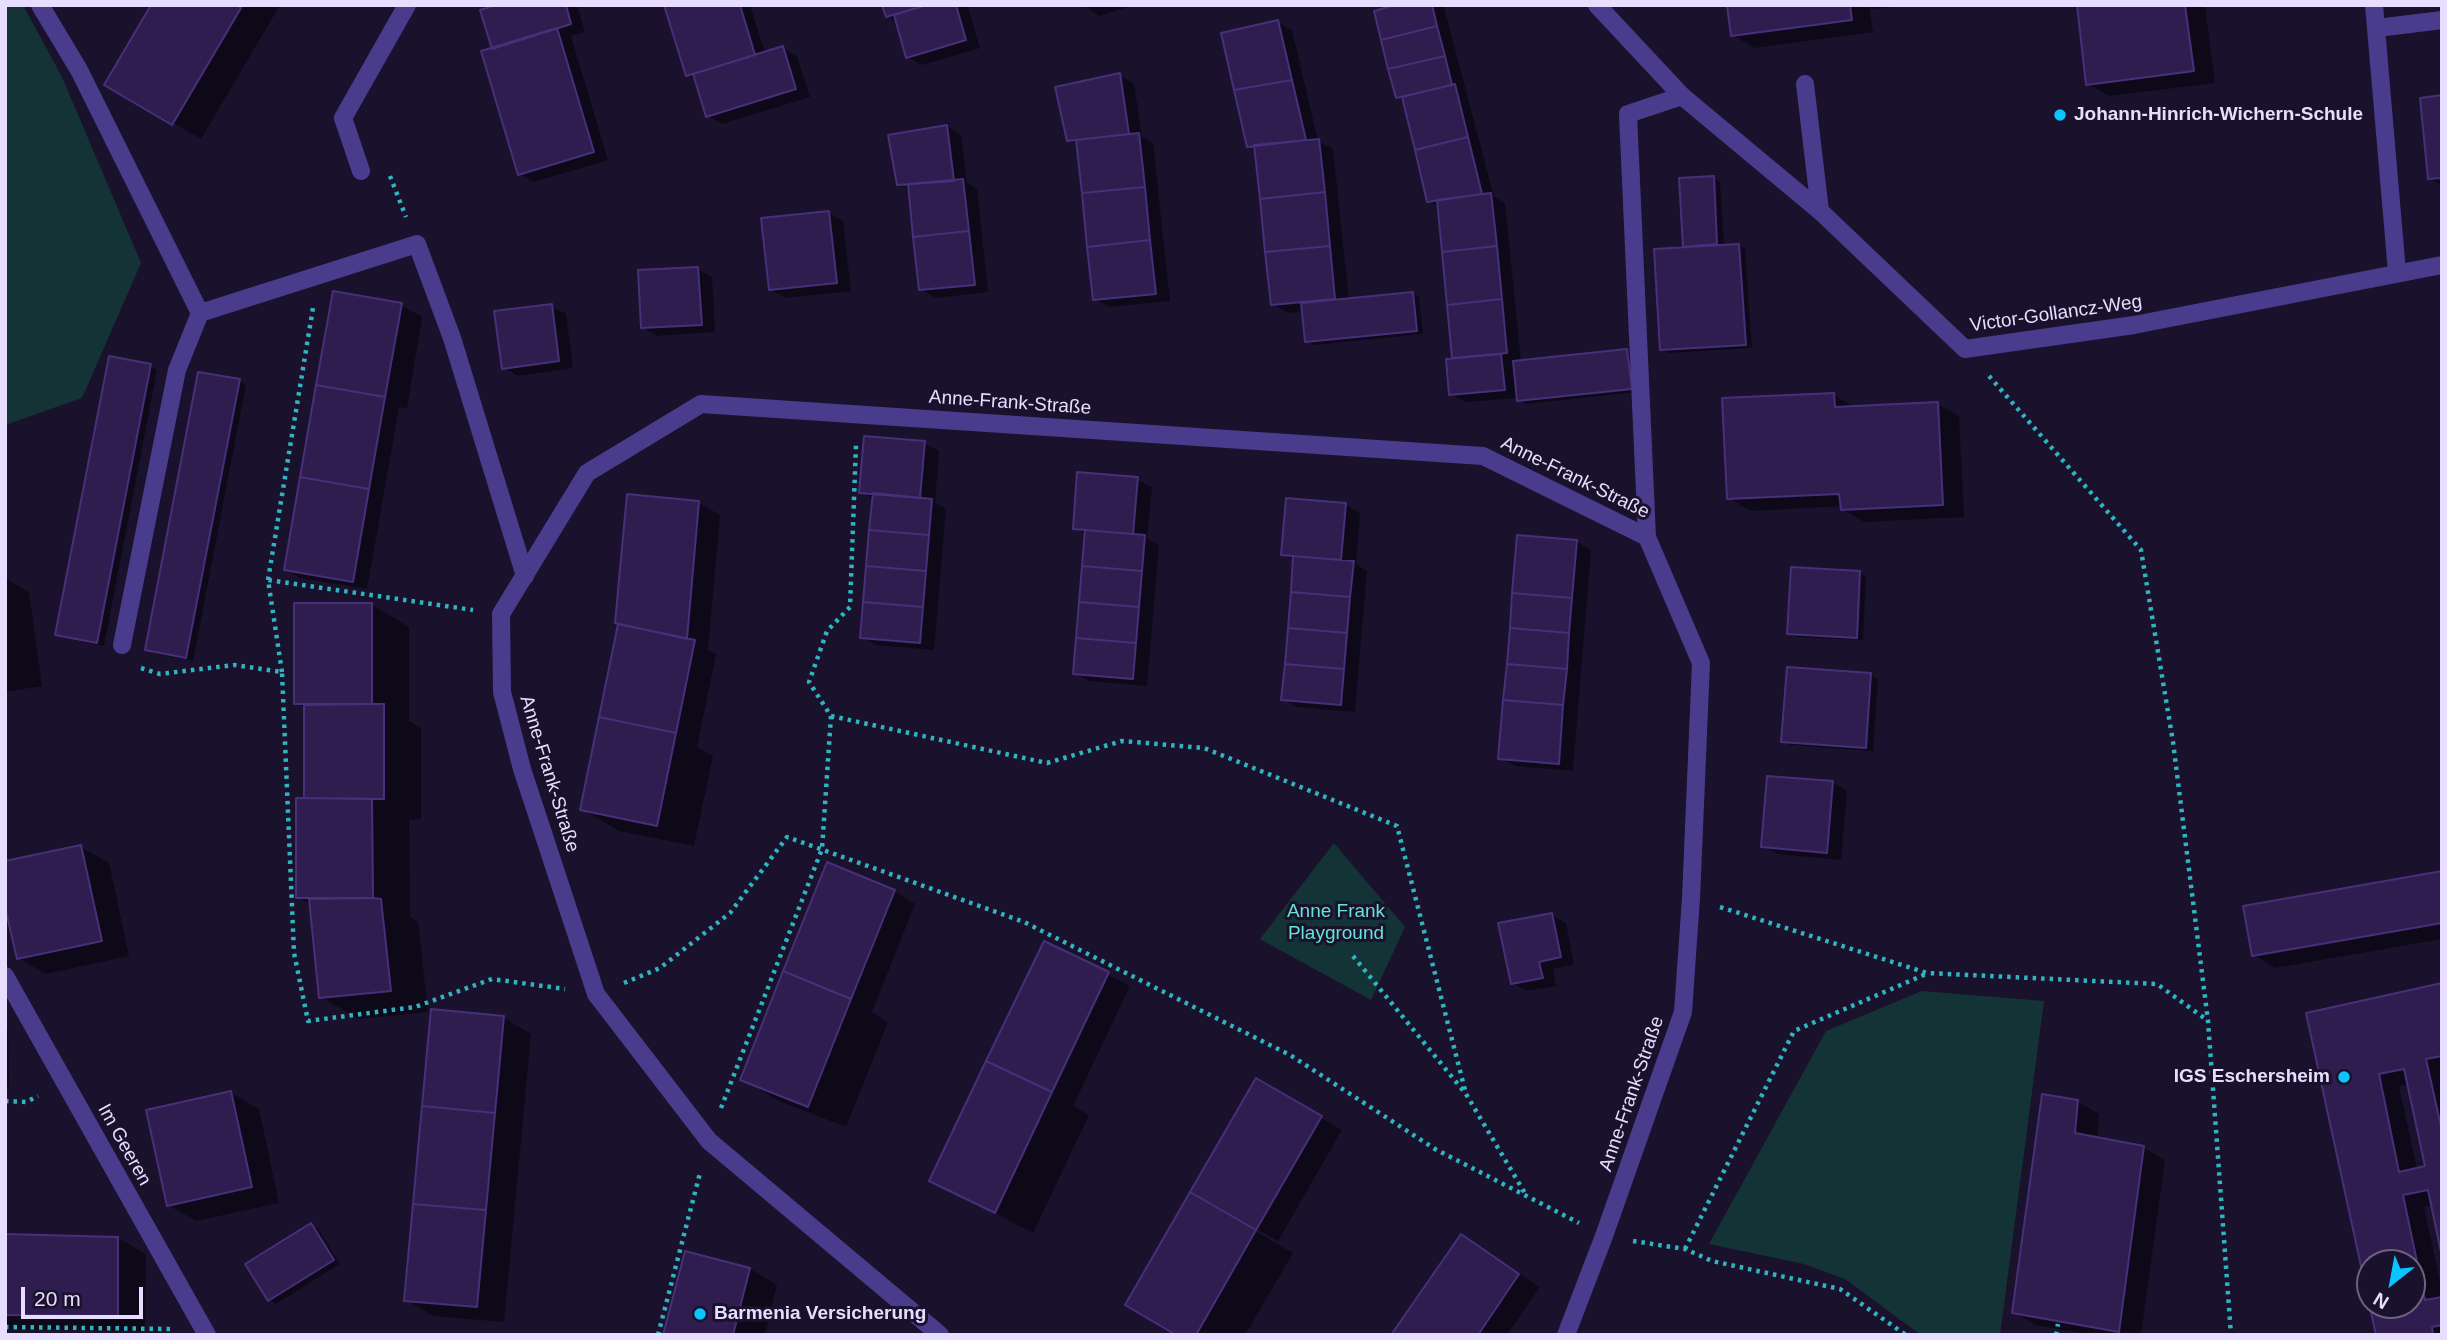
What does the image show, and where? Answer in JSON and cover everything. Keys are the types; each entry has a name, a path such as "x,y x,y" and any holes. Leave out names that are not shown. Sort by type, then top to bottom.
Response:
{"street":[{"path":"40,5 79,71 201,313"},
{"path":"361,171 343,118 407,5"},
{"name":"Victor-Gollancz-Weg","path":"1597,5 1682,96 1819,211 1965,349 2134,325 2442,265"},
{"path":"2374,5 2397,272"},
{"path":"2377,28 2442,20"},
{"path":"1805,84 1819,211"},
{"path":"1647,537 1628,114 1682,96"},
{"path":"122,645 177,370 201,313 417,244 452,338 525,576"},
{"name":"Anne-Frank-Straße","path":"940,1335 709,1141 596,994 522,769 502,692 502,614 587,473 701,404 1483,456 1647,537 1700,663 1691,898 1683,1012 1566,1335"},
{"name":"Im Geeren","path":"5,976 207,1335"}],"path":[{"path":"318,275 268,580 282,672 294,953 308,1021 415,1007 492,979 596,994 660,968 730,913 787,837 1024,922 1290,1055 1435,1149 1604,1236 1685,1250 1712,1261 1840,1289 1906,1335"},
{"path":"1965,349 2141,550 2174,742 2208,1021 2231,1335"},
{"path":"658,1335 709,1141 822,849 831,716 809,682 827,631 850,607 857,414"},
{"path":"268,580 502,614"},
{"path":"122,645 139,667 160,674 233,666 282,672"},
{"path":"831,716 1047,763 1122,741 1203,748 1397,826 1466,1094"},
{"path":"1691,898 1927,973 2157,984 2208,1021"},
{"path":"1353,956 1466,1094 1526,1196"},
{"path":"1685,1250 1794,1031 1927,973"},
{"path":"5,1327 178,1329 197,1318"},
{"path":"2056,1335 2058,1324"}],"green space":[{"path":"5,5 23,5 62,77 141,263 82,398 5,425"},
{"name":"Anne Frank Playground","path":"1334,843 1405,927 1371,1000 1260,939"},
{"path":"1922,991 2044,1001 2000,1335 1921,1335 1845,1279 1804,1264 1709,1244 1826,1031"}],"building":[{"path":"151,5 236,5 241,8 172,125 104,85"},
{"path":"497,5 566,5 571,24 492,49 480,10"},
{"path":"664,5 740,5 755,55 686,76"},
{"path":"882,5 927,5 886,17"},
{"path":"927,5 956,5 966,40 906,58 894,15"},
{"path":"1395,5 1432,5 1437,26 1381,40 1374,11"},
{"path":"1727,5 1850,5 1852,20 1731,36"},
{"path":"2077,5 2185,5 2194,71 2086,85"},
{"path":"1278,20 1292,80 1234,90 1221,33"},
{"path":"1437,26 1445,56 1388,69 1381,40"},
{"path":"557,28 594,152 518,175 481,51"},
{"path":"783,46 796,89 706,117 693,74"},
{"path":"1445,56 1452,85 1396,98 1388,69"},
{"path":"1120,73 1129,134 1067,141 1055,87"},
{"path":"1292,80 1306,140 1247,147 1234,90"},
{"path":"1455,84 1468,137 1415,150 1402,97"},
{"path":"2442,95 2442,178 2428,179 2420,98"},
{"path":"947,125 954,181 897,185 888,135"},
{"path":"1139,133 1145,187 1082,193 1076,140"},
{"path":"1468,137 1482,194 1427,202 1415,150"},
{"path":"1319,139 1325,192 1260,199 1254,145"},
{"path":"1714,176 1717,244 1683,247 1679,178"},
{"path":"963,179 969,231 913,237 908,184"},
{"path":"1145,187 1150,240 1087,247 1082,193"},
{"path":"1325,192 1330,246 1265,252 1260,199"},
{"path":"1491,193 1497,246 1442,252 1437,200"},
{"path":"829,211 837,283 769,290 761,218"},
{"path":"969,231 975,285 919,290 913,237"},
{"path":"1150,240 1156,294 1093,300 1087,247"},
{"path":"1739,244 1746,345 1660,350 1654,249"},
{"path":"1330,246 1335,299 1271,305 1265,252"},
{"path":"1497,246 1502,299 1447,305 1442,252"},
{"path":"698,267 702,325 641,328 638,270"},
{"path":"333,291 402,303 385,397 316,385"},
{"path":"1413,292 1417,331 1305,342 1301,303"},
{"path":"1502,299 1507,353 1452,358 1447,305"},
{"path":"552,304 559,361 502,369 494,311"},
{"path":"1627,349 1632,389 1517,401 1513,361"},
{"path":"1501,354 1505,390 1449,395 1446,359"},
{"path":"109,356 151,364 97,643 55,635"},
{"path":"198,372 240,379 186,658 145,650"},
{"path":"316,385 385,397 369,489 300,477"},
{"path":"1834,393 1835,407 1938,402 1943,505 1841,510 1839,494 1727,499 1722,398"},
{"path":"864,436 925,441 920,498 859,493"},
{"path":"1077,472 1138,477 1133,534 1073,529"},
{"path":"300,477 369,489 353,582 284,570"},
{"path":"873,493 932,499 929,535 869,530"},
{"path":"627,494 699,501 687,639 615,623"},
{"path":"1286,498 1346,503 1341,560 1281,555"},
{"path":"869,530 929,535 926,571 866,566"},
{"path":"1085,530 1145,535 1142,571 1082,566"},
{"path":"1517,535 1577,540 1572,598 1512,593"},
{"path":"1293,556 1354,561 1350,597 1291,592"},
{"path":"866,566 926,571 923,607 863,602"},
{"path":"1082,566 1142,571 1139,607 1079,602"},
{"path":"1791,567 1860,571 1857,638 1787,634"},
{"path":"1291,592 1350,597 1347,633 1288,628"},
{"path":"1512,593 1572,598 1569,633 1510,628"},
{"path":"863,602 923,607 920,643 860,638"},
{"path":"1079,602 1139,607 1136,643 1076,638"},
{"path":"294,603 372,603 372,704 294,704"},
{"path":"618,624 695,640 676,733 599,717"},
{"path":"1288,628 1347,633 1344,669 1285,664"},
{"path":"1510,628 1569,633 1567,669 1507,664"},
{"path":"1076,638 1136,643 1133,679 1073,674"},
{"path":"1285,664 1344,669 1341,705 1281,700"},
{"path":"1507,664 1567,669 1563,705 1503,700"},
{"path":"1787,667 1871,673 1866,748 1781,742"},
{"path":"1503,700 1563,705 1559,764 1498,759"},
{"path":"384,704 384,799 304,798 304,705"},
{"path":"599,717 676,733 657,826 580,810"},
{"path":"1767,776 1833,781 1827,853 1761,847"},
{"path":"296,798 372,799 373,898 296,898"},
{"path":"81,845 102,941 17,959 5,907 5,861"},
{"path":"827,862 895,890 851,999 783,971"},
{"path":"2442,871 2442,923 2252,956 2243,906"},
{"path":"309,899 381,899 391,991 319,998"},
{"path":"1552,913 1561,957 1539,962 1543,978 1511,984 1498,923"},
{"path":"1044,941 1109,972 1052,1092 986,1061"},
{"path":"783,971 851,999 808,1107 740,1080"},
{"path":"2442,983 2442,1056 2426,1059 2442,1131 2442,1257 2428,1190 2403,1195 2414,1249 2357,1249 2306,1013","holes":["2404,1069 2425,1166 2399,1172 2379,1074"]},
{"path":"431,1009 504,1016 495,1113 422,1106"},
{"path":"986,1061 1052,1092 995,1213 929,1181"},
{"path":"1256,1078 1322,1116 1256,1230 1190,1192"},
{"path":"231,1091 252,1187 167,1206 146,1110"},
{"path":"2042,1094 2078,1100 2075,1133 2144,1146 2119,1332 2012,1313"},
{"path":"422,1106 495,1113 486,1210 413,1204"},
{"path":"1190,1192 1256,1230 1196,1335 1176,1335 1125,1305"},
{"path":"413,1204 486,1210 477,1307 404,1301"},
{"path":"311,1223 334,1260 268,1301 245,1264"},
{"path":"5,1234 118,1237 118,1316 5,1315"},
{"path":"1461,1234 1519,1274 1478,1335 1391,1335"},
{"path":"685,1251 750,1268 733,1335 663,1335"},
{"path":"2442,1297 2442,1325 2432,1327 2433,1335 2376,1335 2373,1319 2426,1319 2426,1300"}],"place":[{"name":"Johann-Hinrich-Wichern-Schule","path":"2060,115"},
{"name":"IGS Eschersheim","path":"2344,1077"},
{"name":"Barmenia Versicherung","path":"700,1314"}]}
